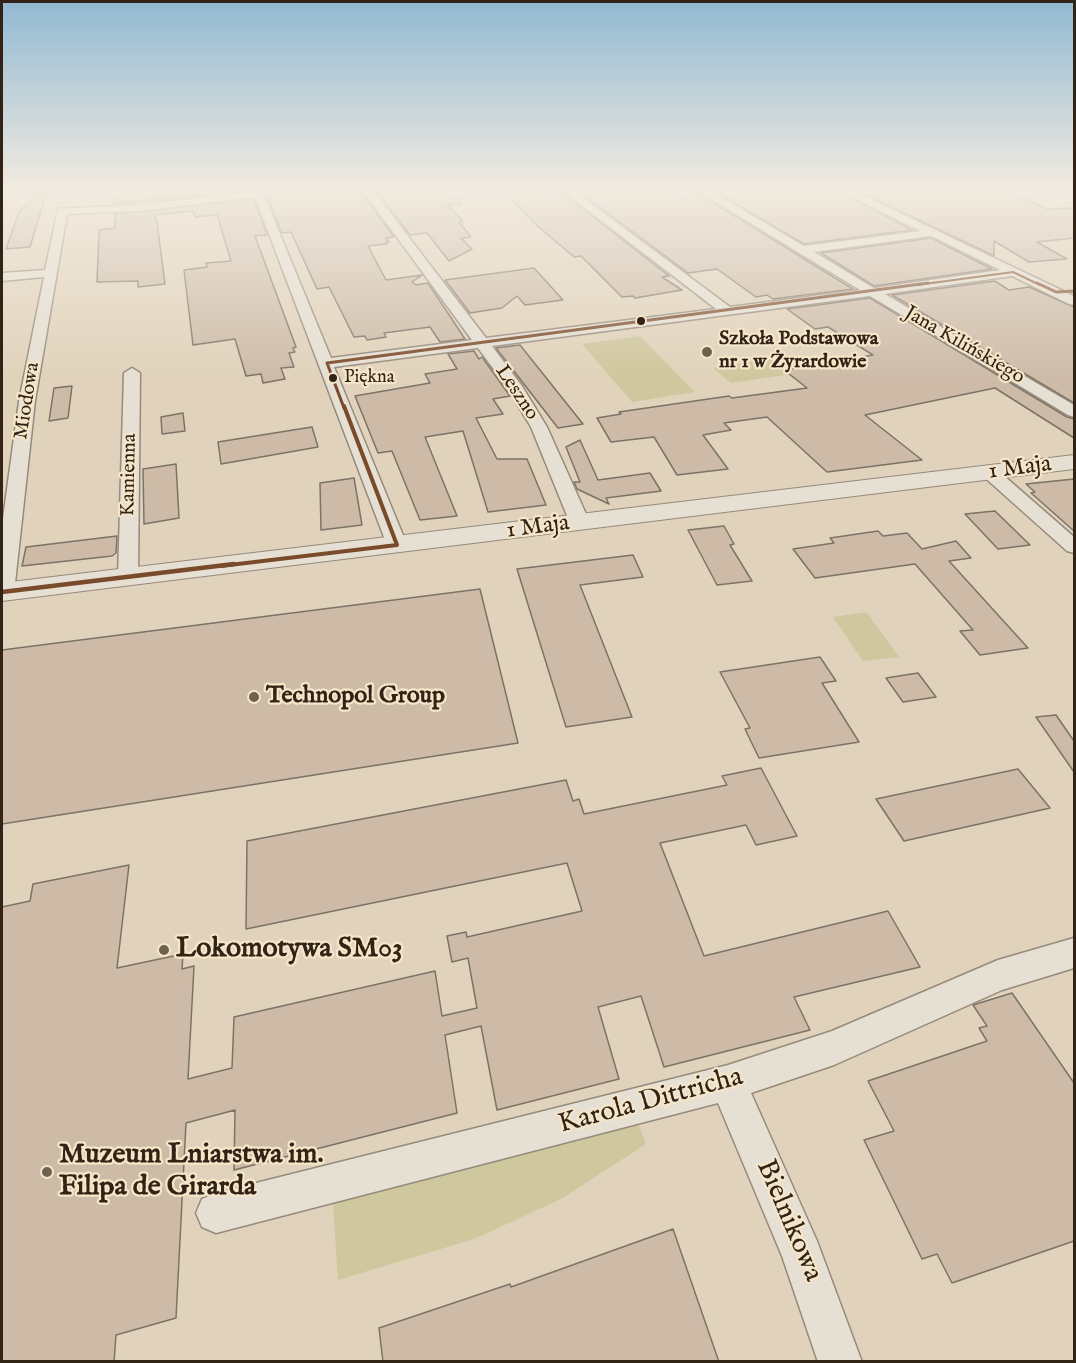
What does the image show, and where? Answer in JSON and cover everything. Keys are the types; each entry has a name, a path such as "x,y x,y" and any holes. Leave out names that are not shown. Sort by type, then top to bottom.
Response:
{"street":[{"name":"Miodowa","path":"2,592 27,401 55,252"},
{"path":"282,252 397,544"},
{"name":"Leszno","path":"413,252 514,386 539,427 580,523"},
{"path":"648,252 728,312"},
{"name":"Jana Kilińskiego","path":"806,252 1074,412"},
{"path":"971,252 1074,301"},
{"path":"327,363 728,312 1013,272"},
{"path":"2,277 51,273"},
{"path":"1056,292 1074,291"},
{"name":"Kamienna","path":"128,577 132,374"},
{"name":"1 Maja","path":"2,592 1074,462"},
{"path":"990,472 1074,547"},
{"name":"Karola Dittricha","path":"216,1214 728,1083 834,1048 998,976 1074,953"},
{"name":"Bielnikowa","path":"728,1083 804,1255 825,1310 840,1362"}],"shaded area":[{"path":"640,336 695,392 632,402 582,344"},
{"path":"772,358 791,374 731,383 713,368"},
{"path":"867,612 899,657 863,661 833,617"},
{"path":"638,1123 646,1144 561,1199 474,1239 338,1280 333,1202"}],"building":[{"path":"98,252 161,252 165,284 138,287 138,281 97,282"},
{"path":"228,252 261,252 296,347 293,348 295,352 289,353 294,367 281,368 285,379 263,383 261,374 246,376 235,339 193,345 184,270 207,267 206,263 231,261"},
{"path":"300,252 371,252 386,280 422,275 412,282 416,285 428,283 465,339 440,342 430,327 384,333 386,337 367,340 365,336 354,337 329,287 317,289"},
{"path":"442,252 467,252 449,261"},
{"path":"568,252 638,252 669,276 662,277 682,290 635,298 633,296 622,297 581,256 574,257"},
{"path":"659,252 792,252 853,289 773,299 767,295 756,297 717,269 688,273"},
{"path":"958,252 992,269 874,286 821,253"},
{"path":"1012,252 1054,252 1067,259 1029,262"},
{"path":"534,268 563,300 525,305 517,296 502,308 470,313 445,280"},
{"path":"995,281 1009,290 1029,287 1074,307 1074,403 892,295"},
{"path":"870,298 1067,417 1074,419 1074,438 995,388 865,415 922,460 827,472 767,417 724,423 731,430 703,435 728,469 677,475 654,437 611,442 597,418 621,414 619,412 729,396 732,398 807,388 784,370 873,355 828,327 815,329 787,309"},
{"path":"520,345 583,424 558,428 496,348"},
{"path":"474,351 479,359 482,357 510,396 493,399 503,414 476,418 497,459 527,459 546,505 488,512 463,431 425,437 457,516 420,520 392,451 378,453 355,396 430,383 425,374 457,369 448,354"},
{"path":"72,386 68,418 49,421 54,388"},
{"path":"183,413 185,431 162,434 161,417"},
{"path":"312,427 318,447 221,464 218,442"},
{"path":"580,440 598,480 650,473 661,491 606,498 609,504 577,489 574,482 580,482 566,447"},
{"path":"176,464 179,518 144,524 143,469"},
{"path":"354,478 362,525 321,530 320,483"},
{"path":"1074,479 1074,531 1031,493 1035,492 1026,484"},
{"path":"995,511 1030,545 998,549 965,514"},
{"path":"724,526 734,544 730,545 752,581 717,585 688,530"},
{"path":"878,531 883,536 907,533 922,549 956,541 971,558 949,561 1028,648 980,655 960,631 973,630 915,564 815,578 793,549 834,543 830,538"},
{"path":"117,536 116,553 112,556 22,566 26,547"},
{"path":"633,555 643,577 580,585 632,717 566,727 517,569"},
{"name":"Technopol Group","path":"480,589 518,743 2,824 2,650"},
{"path":"820,657 836,681 822,683 859,742 759,758 745,729 750,728 720,672"},
{"path":"918,673 936,697 903,702 886,678"},
{"path":"1056,715 1074,741 1074,772 1036,717"},
{"path":"761,768 797,836 756,845 746,825 660,843 704,956 888,911 920,967 794,997 810,1030 664,1067 641,996 598,1007 619,1079 497,1110 481,1026 445,1035 457,1113 234,1170 235,1110 186,1123 176,1318 116,1335 114,1362 2,1362 2,907 30,901 33,884 129,865 117,968 183,954 182,969 194,966 188,1079 232,1068 234,1017 435,971 442,1016 477,1008 468,958 452,962 447,936 466,932 467,937 582,911 567,863 246,929 247,841 566,780 573,801 579,799 584,814 727,785 722,776"},
{"path":"1018,769 1050,808 904,841 876,799"},
{"path":"1012,993 1074,1083 1074,1241 952,1283 937,1254 922,1259 864,1140 894,1131 868,1081 987,1041 979,1028 987,1026 973,1005"},
{"path":"673,1229 719,1362 383,1362 379,1328 510,1284 511,1287"}],"transit line":[{"path":"2,592 397,545 327,363 1013,272 1056,292 1074,291"}],"place":[{"name":"Szkoła Podstawowa nr 1 w Żyrardowie","path":"707,352"},
{"name":"Piękna","path":"333,378"},
{"name":"Technopol Group","path":"254,697"},
{"name":"Lokomotywa SM03","path":"164,950"},
{"name":"Muzeum Lniarstwa im. Filipa de Girarda","path":"47,1172"}]}
